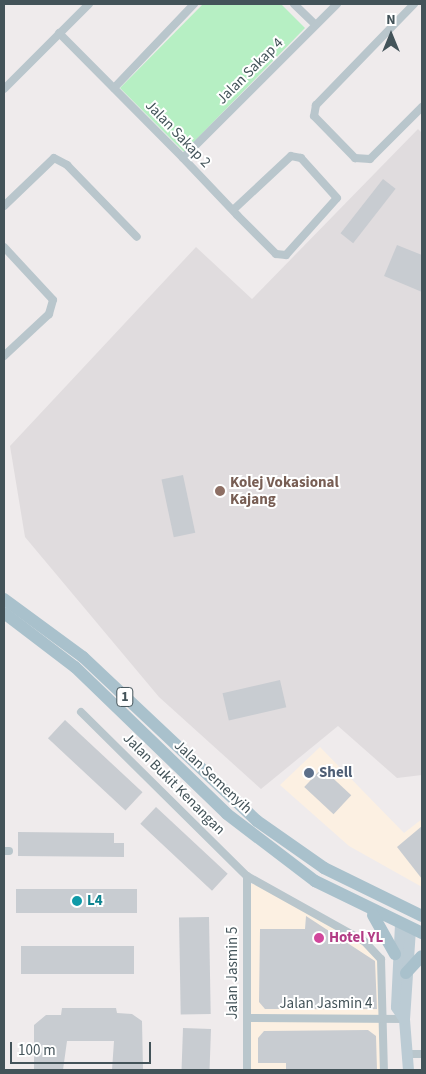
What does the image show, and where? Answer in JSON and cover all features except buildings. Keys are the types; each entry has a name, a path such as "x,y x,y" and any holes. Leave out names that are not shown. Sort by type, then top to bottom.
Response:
{"main road":[{"name":"Jalan Semenyih","path":"4,599 83,657 257,821 324,868 422,916"},
{"name":"Jalan Semenyih","path":"4,613 75,667 227,814 315,881 358,904 422,933"},
{"path":"358,904 384,928 395,954"},
{"path":"397,904 406,925 422,920"},
{"path":"406,973 422,956"}],"street":[{"path":"4,89 89,4"},
{"path":"114,88 194,4"},
{"path":"294,4 316,25"},
{"name":"Jalan Sakap 4","path":"184,158 336,4"},
{"path":"414,4 316,105 314,116 355,158 370,159 422,107"},
{"name":"Jalan Sakap 2","path":"59,33 184,158 233,210 276,254 286,256 337,198 301,158 291,156 233,210"},
{"path":"4,206 54,158 66,165 138,237"},
{"path":"4,247 53,300 48,314 4,356"},
{"name":"Jalan Bukit Kenangan","path":"81,712 247,876 364,941 381,959 384,1070"},
{"name":"Jalan Jasmin 5","path":"247,876 247,1070"},
{"path":"404,1018 396,1008 395,954 406,925"},
{"path":"406,925 404,1018 408,1070"},
{"name":"Jalan Jasmin 4","path":"247,1018 404,1018"},
{"path":"406,1054 422,1054"}],"shaded area":[{"name":"Kolej Vokasional Kajang","path":"418,129 422,133 422,775 397,778 338,726 261,789 159,697 25,537 10,446 196,247 252,299"},
{"path":"320,747 404,833 422,819 422,887 349,846 280,785"},
{"path":"251,884 261,884 362,945 380,961 381,1070 251,1070"}],"green space":[{"path":"203,4 281,4 305,28 184,152 120,88"}],"place":[{"name":"Kolej Vokasional Kajang","path":"220,491"},
{"name":"Shell","path":"309,773"},
{"name":"L4","path":"77,901"},
{"name":"Hotel YL","path":"319,938"}]}
